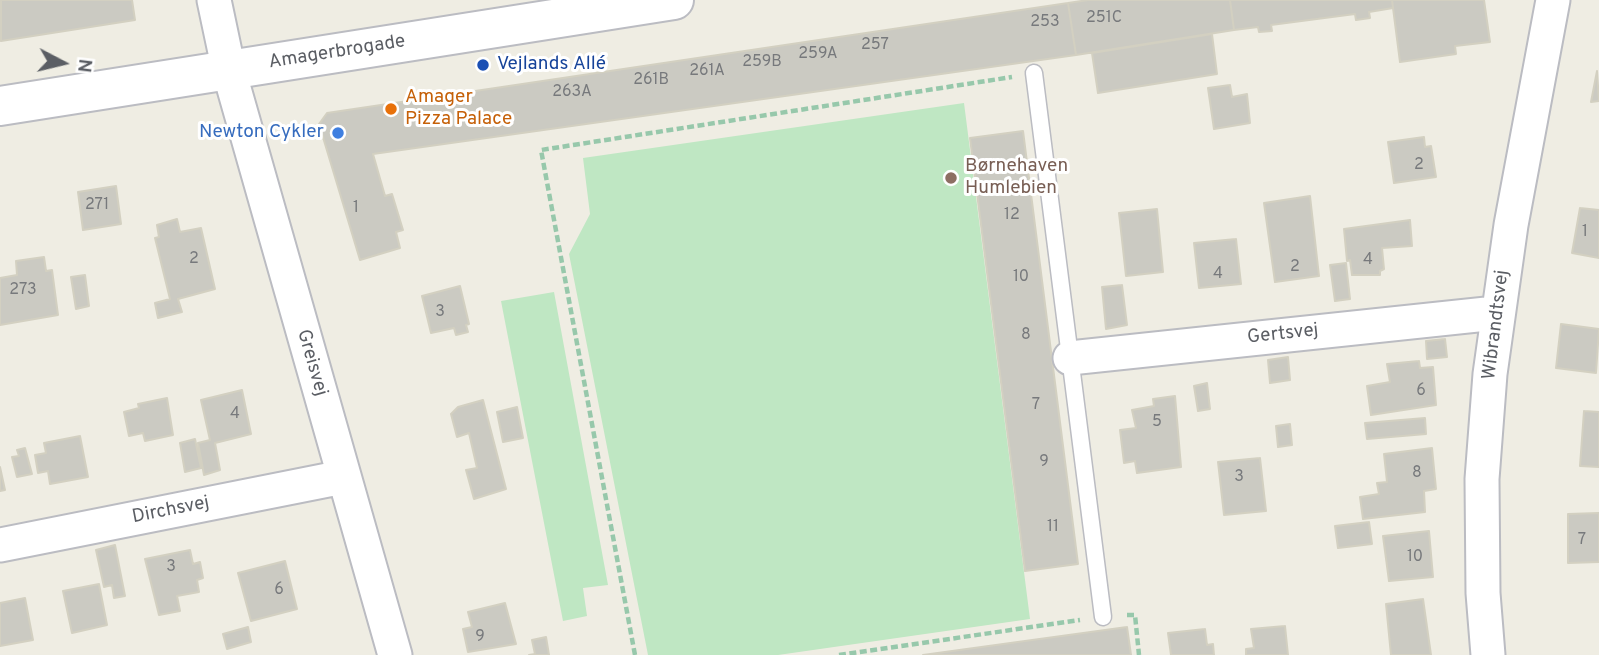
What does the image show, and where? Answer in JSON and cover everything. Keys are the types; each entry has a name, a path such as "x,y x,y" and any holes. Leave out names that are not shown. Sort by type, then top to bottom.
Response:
{"street":[{"path":"214,0 229,71"},
{"name":"Amagerbrogade","path":"0,106 229,71 615,4 674,0"},
{"name":"Wibrandtsvej","path":"1488,655 1483,593 1482,480 1496,313 1553,0"},
{"name":"Greisvej","path":"229,71 395,655"},
{"name":"Gertsvej","path":"1070,358 1496,313"},
{"name":"Dirchsvej","path":"0,545 343,477"}],"lane":[{"path":"1034,73 1103,617"}],"path":[{"path":"635,655 541,150 1034,73"},
{"path":"839,655 1103,617 1135,615 1139,655"}],"green space":[{"path":"964,103 1030,619 778,655 648,655 569,254 590,214 583,158"},
{"path":"554,292 608,585 583,588 587,616 563,621 501,301"}],"building":[{"path":"1,0 132,0 135,20 1,41"},
{"path":"1088,0 1230,0 1234,30 1076,55 1068,3"},
{"path":"1230,0 1392,0 1393,8 1369,12 1370,18 1356,20 1355,14 1271,25 1272,31 1259,32 1258,27 1234,30"},
{"path":"1392,0 1484,0 1490,42 1455,46 1456,54 1400,62"},
{"path":"1068,3 1076,55 373,154 385,196 392,194 403,230 396,232 400,248 360,260 319,124 327,113"},
{"path":"1212,34 1217,74 1098,93 1092,53"},
{"path":"1597,71 1599,101 1591,102"},
{"path":"1230,85 1232,97 1247,94 1250,123 1214,129 1208,88"},
{"path":"1023,131 1078,564 1025,571 970,138"},
{"path":"1424,137 1425,147 1431,146 1436,177 1394,183 1388,142"},
{"path":"116,186 121,224 83,230 78,192"},
{"path":"1310,196 1319,276 1275,282 1264,203"},
{"path":"1580,208 1599,210 1599,258 1572,253"},
{"path":"1157,209 1163,272 1126,276 1119,213"},
{"path":"177,219 180,232 201,228 215,289 178,299 182,312 158,318 155,303 170,299 155,238 159,237 157,225"},
{"path":"1410,220 1412,246 1382,248 1384,269 1380,271 1380,275 1352,275 1350,260 1347,261 1344,229"},
{"path":"1236,239 1241,284 1199,288 1194,243"},
{"path":"44,257 46,271 52,270 58,315 0,325 0,278 17,275 16,261"},
{"path":"1346,263 1350,299 1335,301 1330,265"},
{"path":"85,275 89,306 76,309 71,277"},
{"path":"1122,285 1127,325 1106,329 1102,287"},
{"path":"460,286 469,324 466,325 468,332 456,335 454,328 431,333 422,296"},
{"path":"1561,324 1599,329 1596,373 1556,368"},
{"path":"1445,339 1447,357 1427,359 1426,341"},
{"path":"1288,357 1290,380 1270,383 1268,360"},
{"path":"1419,361 1420,368 1433,367 1436,405 1371,415 1367,386 1390,382 1387,364"},
{"path":"1207,383 1210,409 1198,411 1194,386"},
{"path":"242,390 251,434 215,443 220,470 204,475 198,443 210,440 201,400"},
{"path":"1175,396 1181,467 1137,473 1135,461 1124,463 1120,430 1136,428 1132,410 1154,406 1153,399"},
{"path":"167,398 173,435 145,441 143,433 129,436 124,412 139,408 138,404"},
{"path":"483,400 506,489 474,499 466,470 477,468 469,433 457,437 451,414 458,407"},
{"path":"517,407 523,438 503,442 497,412"},
{"path":"1584,411 1599,412 1599,467 1580,466"},
{"path":"1425,418 1426,434 1367,439 1365,423"},
{"path":"1290,424 1292,445 1278,447 1276,426"},
{"path":"80,436 88,477 50,484 48,471 38,473 35,455 46,453 44,443"},
{"path":"195,439 201,468 185,472 180,443"},
{"path":"25,448 32,474 17,477 12,457 19,456 17,450"},
{"path":"1432,448 1436,489 1424,491 1425,512 1363,519 1360,497 1379,494 1377,483 1387,482 1384,454"},
{"path":"1260,458 1266,511 1224,515 1218,462"},
{"path":"0,467 5,490 0,491"},
{"path":"1599,513 1599,562 1568,563 1568,514"},
{"path":"1369,522 1372,544 1338,548 1335,526"},
{"path":"1429,531 1433,577 1389,581 1383,536"},
{"path":"115,545 125,596 114,598 112,585 104,587 96,550"},
{"path":"190,550 193,564 200,562 203,578 197,580 199,592 177,596 180,611 159,615 145,559"},
{"path":"285,561 297,609 251,621 238,573"},
{"path":"99,584 107,625 72,633 63,591"},
{"path":"25,598 33,640 0,646 0,603"},
{"path":"1423,599 1431,655 1391,655 1386,604"},
{"path":"505,603 516,644 468,652 463,629 472,627 468,612"},
{"path":"1285,626 1288,655 1246,655 1246,649 1254,648 1251,629"},
{"path":"248,627 251,642 227,649 223,634"},
{"path":"1127,627 1131,655 923,655"},
{"path":"1205,629 1207,645 1213,644 1214,655 1171,655 1168,633"},
{"path":"546,637 549,655 529,655 535,654 532,640"}],"place":[{"name":"Vejlands Allé","path":"483,65"},
{"name":"Amager Pizza Palace","path":"391,109"},
{"name":"Newton Cykler","path":"338,133"},
{"name":"Børnehaven Humlebien","path":"951,178"}]}
